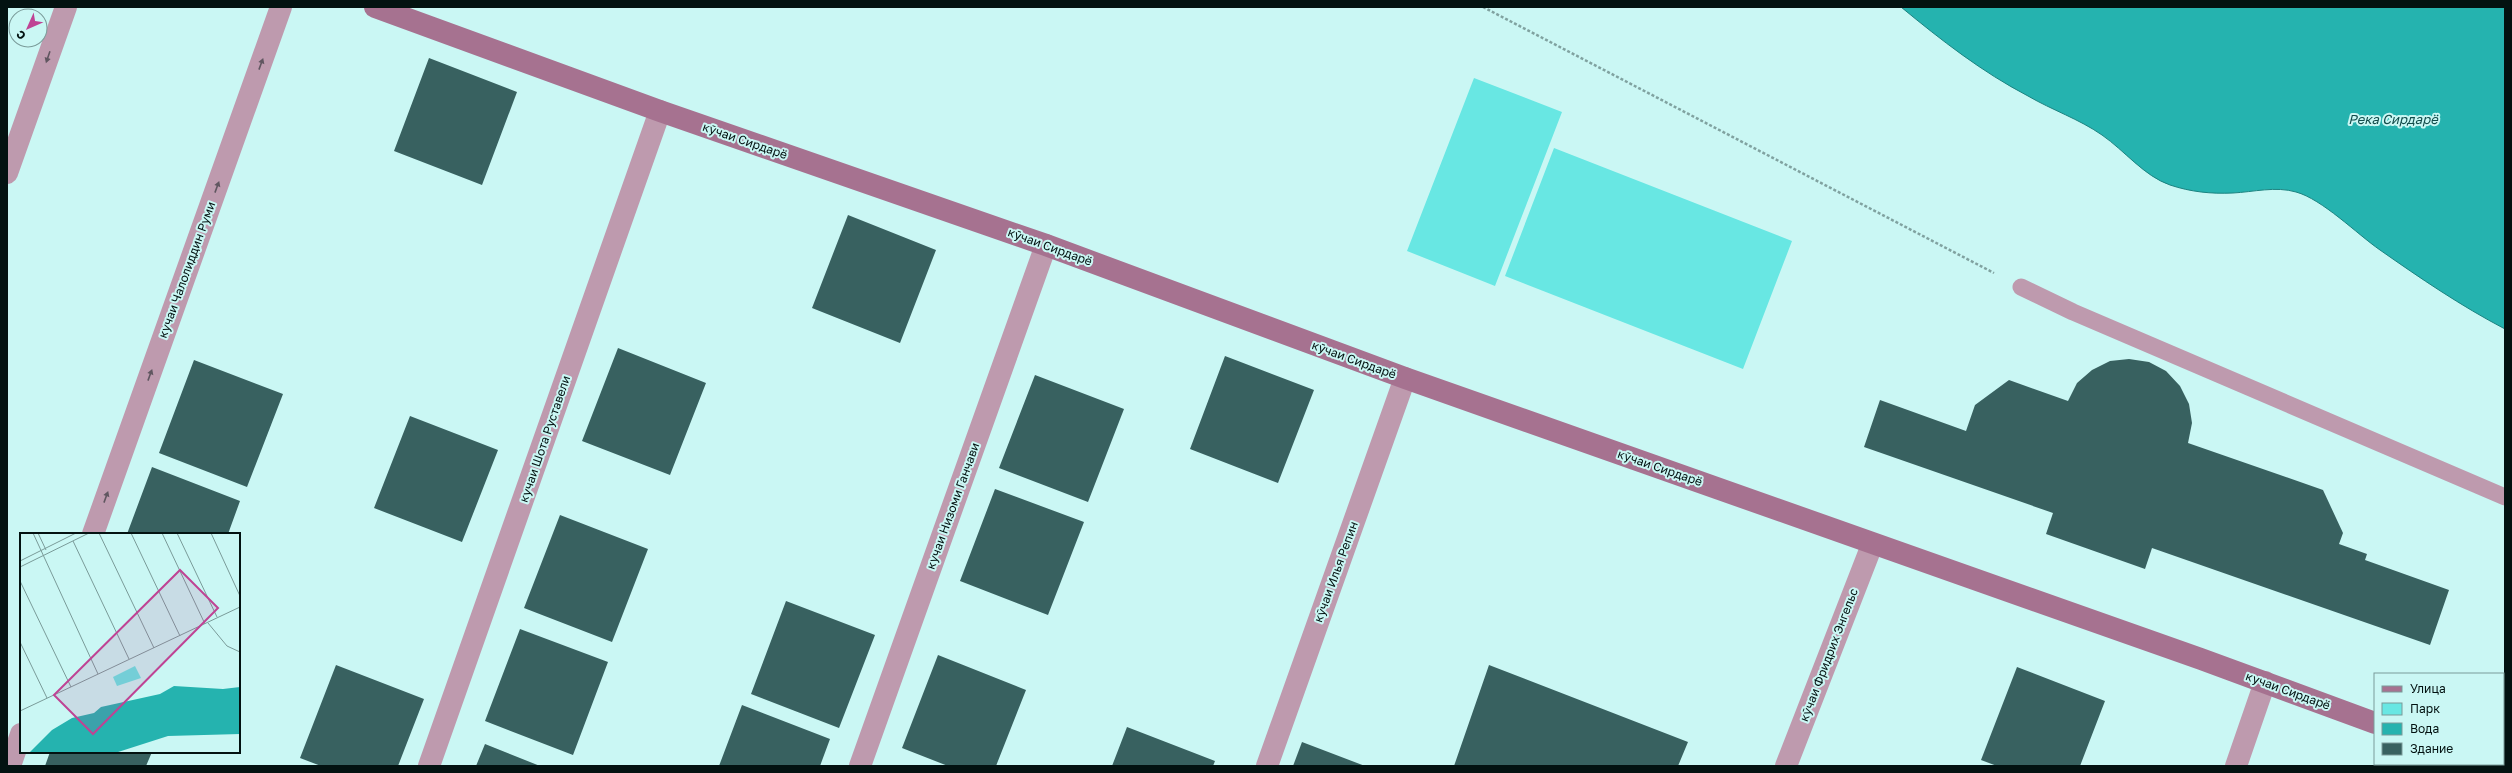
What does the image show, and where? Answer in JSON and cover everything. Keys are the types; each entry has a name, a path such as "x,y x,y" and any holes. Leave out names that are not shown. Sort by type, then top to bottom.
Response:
{"main road":[{"name":"кӯчаи Сирдарё","path":"375,7 660,112 1046,245 1405,378 1725,491 1872,545"},
{"name":"кучаи Сирдарё","path":"1872,545 2201,659 2374,723"}],"street":[{"path":"7,173 66,7"},
{"name":"кучаи Чалолиддин Руми","path":"93,533 281,7"},
{"name":"кучаи Шота Руставели","path":"429,766 660,112"},
{"name":"кучаи Низоми Ганчави","path":"860,766 1046,245"},
{"name":"кӯчаи Илья Репин","path":"1267,766 1405,378"},
{"name":"кӯчаи Фридрих Энгельс","path":"1786,766 1872,545"},
{"path":"2236,766 2265,682"},
{"path":"10,766 20,737"}],"lane":[{"path":"2021,287 2073,312 2505,497"}],"path":[{"path":"1483,7 2021,287"}],"green space":[{"path":"1474,78 1562,112 1495,286 1407,251"},
{"path":"1554,148 1792,241 1743,369 1505,276"}],"water":[{"name":"Река Сирдарё","path":"1901,7 2505,7 2505,329 2473,311 2426,281 2380,250 2328,209 2306,196 2281,189 2233,193 2201,192 2170,185 2161,181 2152,176 2110,141 2093,129 2037,101 1994,77"}],"building":[{"path":"429,58 517,92 482,185 394,151"},
{"path":"848,215 936,250 900,343 812,308"},
{"path":"618,348 706,383 670,475 582,441"},
{"path":"1225,356 1314,390 1278,483 1190,449"},
{"path":"2129,359 2149,362 2166,371 2180,386 2189,404 2192,423 2188,443 2323,490 2343,533 2339,544 2367,554 2365,560 2449,590 2430,645 2152,548 2145,569 2046,534 2053,513 1864,447 1880,400 1966,431 1975,405 2009,380 2068,401 2077,383 2092,370 2110,361"},
{"path":"194,360 283,394 247,487 159,453"},
{"path":"1035,375 1124,409 1088,502 999,468"},
{"path":"410,416 498,450 462,542 374,508"},
{"path":"152,467 240,501 228,533 127,533"},
{"path":"995,489 1084,522 1048,615 960,581"},
{"path":"560,515 648,549 612,642 524,608"},
{"path":"786,601 875,635 839,728 751,694"},
{"path":"520,629 608,662 573,755 485,721"},
{"path":"938,655 1026,690 996,766 948,766 902,748"},
{"path":"336,665 424,699 398,766 321,766 300,758"},
{"path":"1489,665 1688,742 1678,766 1454,766"},
{"path":"2017,667 2105,701 2080,766 1997,766 1981,760"},
{"path":"742,705 830,739 820,766 719,766"},
{"path":"1127,727 1215,761 1213,766 1112,766"},
{"path":"1302,742 1365,766 1293,766"},
{"path":"485,744 540,766 476,766"},
{"path":"50,753 152,753 146,766 45,766"}]}
